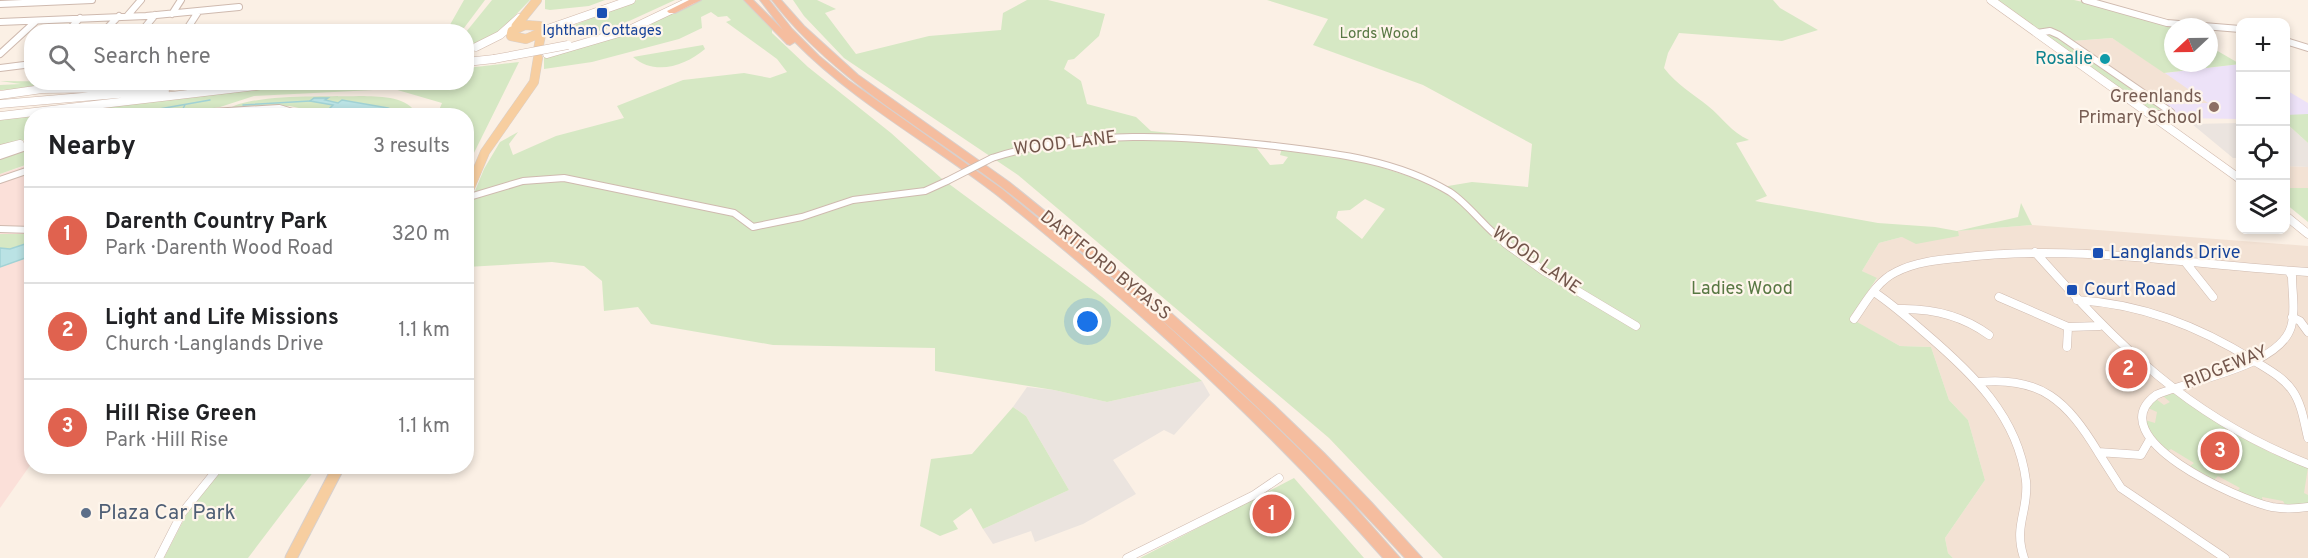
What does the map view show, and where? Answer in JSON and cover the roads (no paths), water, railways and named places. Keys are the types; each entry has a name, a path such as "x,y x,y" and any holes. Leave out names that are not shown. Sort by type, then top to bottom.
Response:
{"highway":[{"path":"672,11 697,0"},
{"path":"748,0 774,28 812,62 867,102"},
{"name":"DARTFORD BYPASS","path":"764,0 807,49 867,102 996,189 1128,296 1237,397 1392,558"},
{"name":"DARTFORD BYPASS","path":"776,0 816,46 853,78 1004,184 1130,283 1243,386 1414,558"},
{"path":"785,0 823,45 847,67 853,78"}],"main road":[{"path":"537,0 531,16 539,28 538,50 513,38 512,31 537,0"},
{"path":"477,47 500,35 537,0"},
{"path":"474,48 493,43 521,26 539,28 623,0"},
{"path":"521,40 539,28 631,0"},
{"path":"569,47 610,33 682,0"},
{"path":"474,63 569,47 629,30 692,0"},
{"path":"1990,0 2236,175"},
{"path":"474,178 485,152 534,82 538,58"},
{"path":"0,95 35,90"},
{"path":"34,108 182,90"},
{"path":"41,108 217,90"},
{"path":"1,112 24,109"},
{"path":"1,112 24,110"},
{"path":"0,152 20,144"},
{"path":"2290,219 2308,234"},
{"path":"291,558 335,474"}],"street":[{"path":"0,4 92,0"},
{"path":"128,15 141,0"},
{"path":"172,14 181,0"},
{"path":"2085,0 2167,22 2236,29"},
{"path":"0,22 172,14 239,7"},
{"path":"190,24 198,12"},
{"path":"148,24 155,15"},
{"path":"111,24 119,16"},
{"path":"74,24 80,18"},
{"path":"33,24 36,21"},
{"path":"0,54 24,32"},
{"path":"2037,33 2050,32 2059,35 2171,112 2154,115"},
{"path":"2290,42 2308,48"},
{"path":"0,68 24,65"},
{"name":"WOOD LANE","path":"474,195 523,181 564,178 734,213 753,227 802,217 853,200 927,190 992,158 1023,148 1145,135 1204,138 1351,155 1413,174 1451,193 1510,247 1544,272 1636,326"},
{"path":"20,144 24,144"},
{"path":"0,152 24,145"},
{"path":"0,178 24,170"},
{"path":"0,229 24,230"},
{"path":"2035,252 2100,326 2137,360 2247,439 2308,464"},
{"path":"1854,319 1874,292 1893,274 1914,265 1969,255 2035,252 2308,272"},
{"path":"2186,263 2213,297"},
{"name":"RIDGEWAY","path":"2149,441 2140,419 2143,407 2153,396 2221,374 2283,342 2289,334 2292,317 2292,276 2289,272"},
{"path":"1874,292 1898,309 1979,382 2012,431 2025,471 2026,495 2017,527 2018,544 2024,558"},
{"path":"1998,297 2068,327 2100,326"},
{"path":"2077,300 2126,306 2174,319 2220,340 2252,359 2292,389 2300,407 2308,438"},
{"path":"1898,309 1914,309 1962,319 1976,324 1989,335"},
{"path":"2292,317 2300,321 2308,332"},
{"path":"2067,347 2068,327"},
{"path":"1979,382 2012,380 2032,386 2075,419 2121,488 2225,558"},
{"path":"2098,452 2141,455 2149,441 2159,450 2250,500 2286,510 2308,507"},
{"path":"159,558 182,513 214,474"},
{"path":"1127,558 1254,495 1280,478"}],"water":[{"path":"314,98 328,98 325,100 338,103 342,100 388,108 330,108 333,105 310,101"},
{"path":"24,244 24,258 0,267 0,248 10,249"}],"waterway":[{"path":"165,108 210,100"},
{"path":"243,105 310,101"}],"place":[{"name":"Ightham Cottages","path":"602,13"},
{"name":"Rosalie","path":"2105,59"},
{"name":"Greenlands Primary School","path":"2214,107"},
{"name":"Langlands Drive","path":"2098,253"},
{"name":"Court Road","path":"2072,290"},
{"name":"Light and Life Missions","path":"2128,369"},
{"name":"Hill Rise Green","path":"2220,451"},
{"name":"Plaza Car Park","path":"86,513"},
{"name":"Darenth Country Park","path":"1272,514"}],"park label":[{"name":"Lords Wood","path":"1379,34"},
{"name":"Ladies Wood","path":"1742,289"}]}
